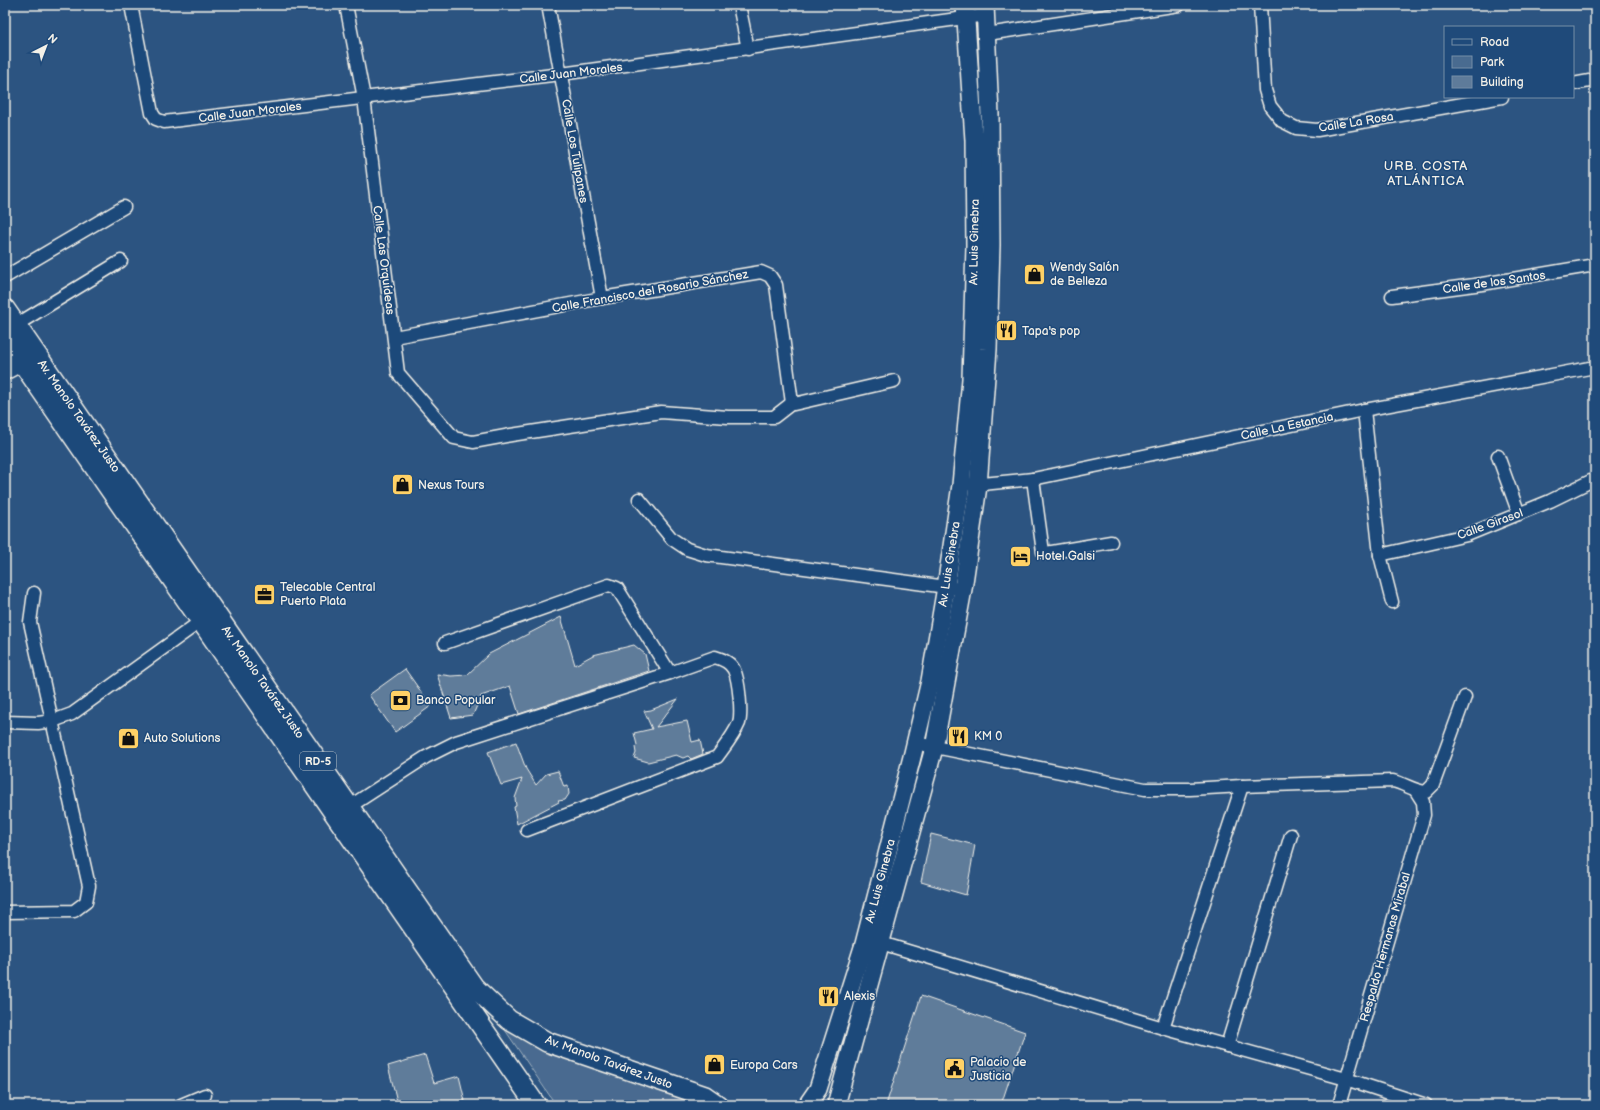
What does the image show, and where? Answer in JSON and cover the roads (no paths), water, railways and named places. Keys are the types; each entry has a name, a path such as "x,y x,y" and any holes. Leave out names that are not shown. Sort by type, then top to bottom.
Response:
{"main road":[{"name":"Av. Manolo Tavárez Justo","path":"5,309 10,331 349,807 474,987 509,1020 547,1042 704,1096 718,1105"},
{"name":"Av. Manolo Tavárez Justo","path":"29,358 201,621 536,1105"}],"street":[{"name":"Calle Juan Morales","path":"131,5 152,113 156,119 164,122 561,74 748,49 966,11 986,10"},
{"name":"Calle Las Orquídeas","path":"346,5 364,98 398,374 454,438 473,442 661,412 728,417 774,417 792,403"},
{"name":"Calle Los Tulipanes","path":"548,5 602,298"},
{"path":"739,5 748,49"},
{"path":"987,34 1179,5"},
{"name":"Calle La Rosa","path":"1260,5 1265,90 1270,106 1282,121 1296,128 1317,130 1496,98"},
{"name":"Av. Luis Ginebra","path":"836,1105 934,748 963,589 978,486 988,349 991,245 986,10"},
{"name":"Av. Luis Ginebra","path":"807,1105 818,1089 864,944 930,681 946,587 960,485 970,379 974,246 974,140 966,11"},
{"path":"1574,84 1595,80"},
{"path":"5,277 124,207"},
{"path":"10,331 121,261"},
{"name":"Calle de los Santos","path":"1392,296 1489,283 1595,265"},
{"name":"Calle Francisco del Rosario Sánchez","path":"394,337 602,298 761,272 770,276 776,285 792,403"},
{"path":"5,371 29,358"},
{"name":"Calle La Estancia","path":"960,485 978,486 1034,479 1364,410 1595,367"},
{"path":"792,403 794,404 894,381"},
{"path":"1364,410 1380,556 1392,602"},
{"path":"1498,456 1519,514"},
{"path":"1034,479 1043,552 1046,553 1111,542"},
{"name":"Calle Girasol","path":"1380,556 1467,534 1519,514 1595,479"},
{"path":"639,499 672,539 687,549 706,555 963,589"},
{"path":"445,643 609,585 617,588 670,673"},
{"path":"5,912 74,911 86,902 88,886 53,721 30,622 34,593"},
{"path":"5,722 38,723 53,721 72,714 201,621"},
{"path":"349,807 426,757 456,742 670,673 714,657 725,661 734,670 741,708 739,721 734,734 717,757 527,830"},
{"path":"915,743 1145,789 1190,789 1393,781 1405,784 1416,791 1426,792 1433,785 1465,697"},
{"path":"1163,1028 1242,786"},
{"name":"Respaldo Hermanas Mirabal","path":"1339,1105 1424,815 1423,802 1416,791"},
{"path":"1226,1046 1292,835"},
{"path":"881,943 1426,1105"},
{"path":"181,1105 205,1095"}],"place":[{"name":"Wendy Salón de Belleza","path":"1034,274"},
{"name":"Tapa's pop","path":"1006,331"},
{"name":"Nexus Tours","path":"402,485"},
{"name":"Hotel Galsi","path":"1021,556"},
{"name":"Telecable Central Puerto Plata","path":"265,594"},
{"name":"Banco Popular","path":"400,700"},
{"name":"KM 0","path":"959,736"},
{"name":"Auto Solutions","path":"129,738"},
{"name":"Alexis","path":"829,996"},
{"name":"Europa Cars","path":"714,1065"},
{"name":"Palacio de Justicia","path":"955,1069"}],"district":[{"name":"URB. COSTA ATLÁNTICA","path":"1426,172"}]}
